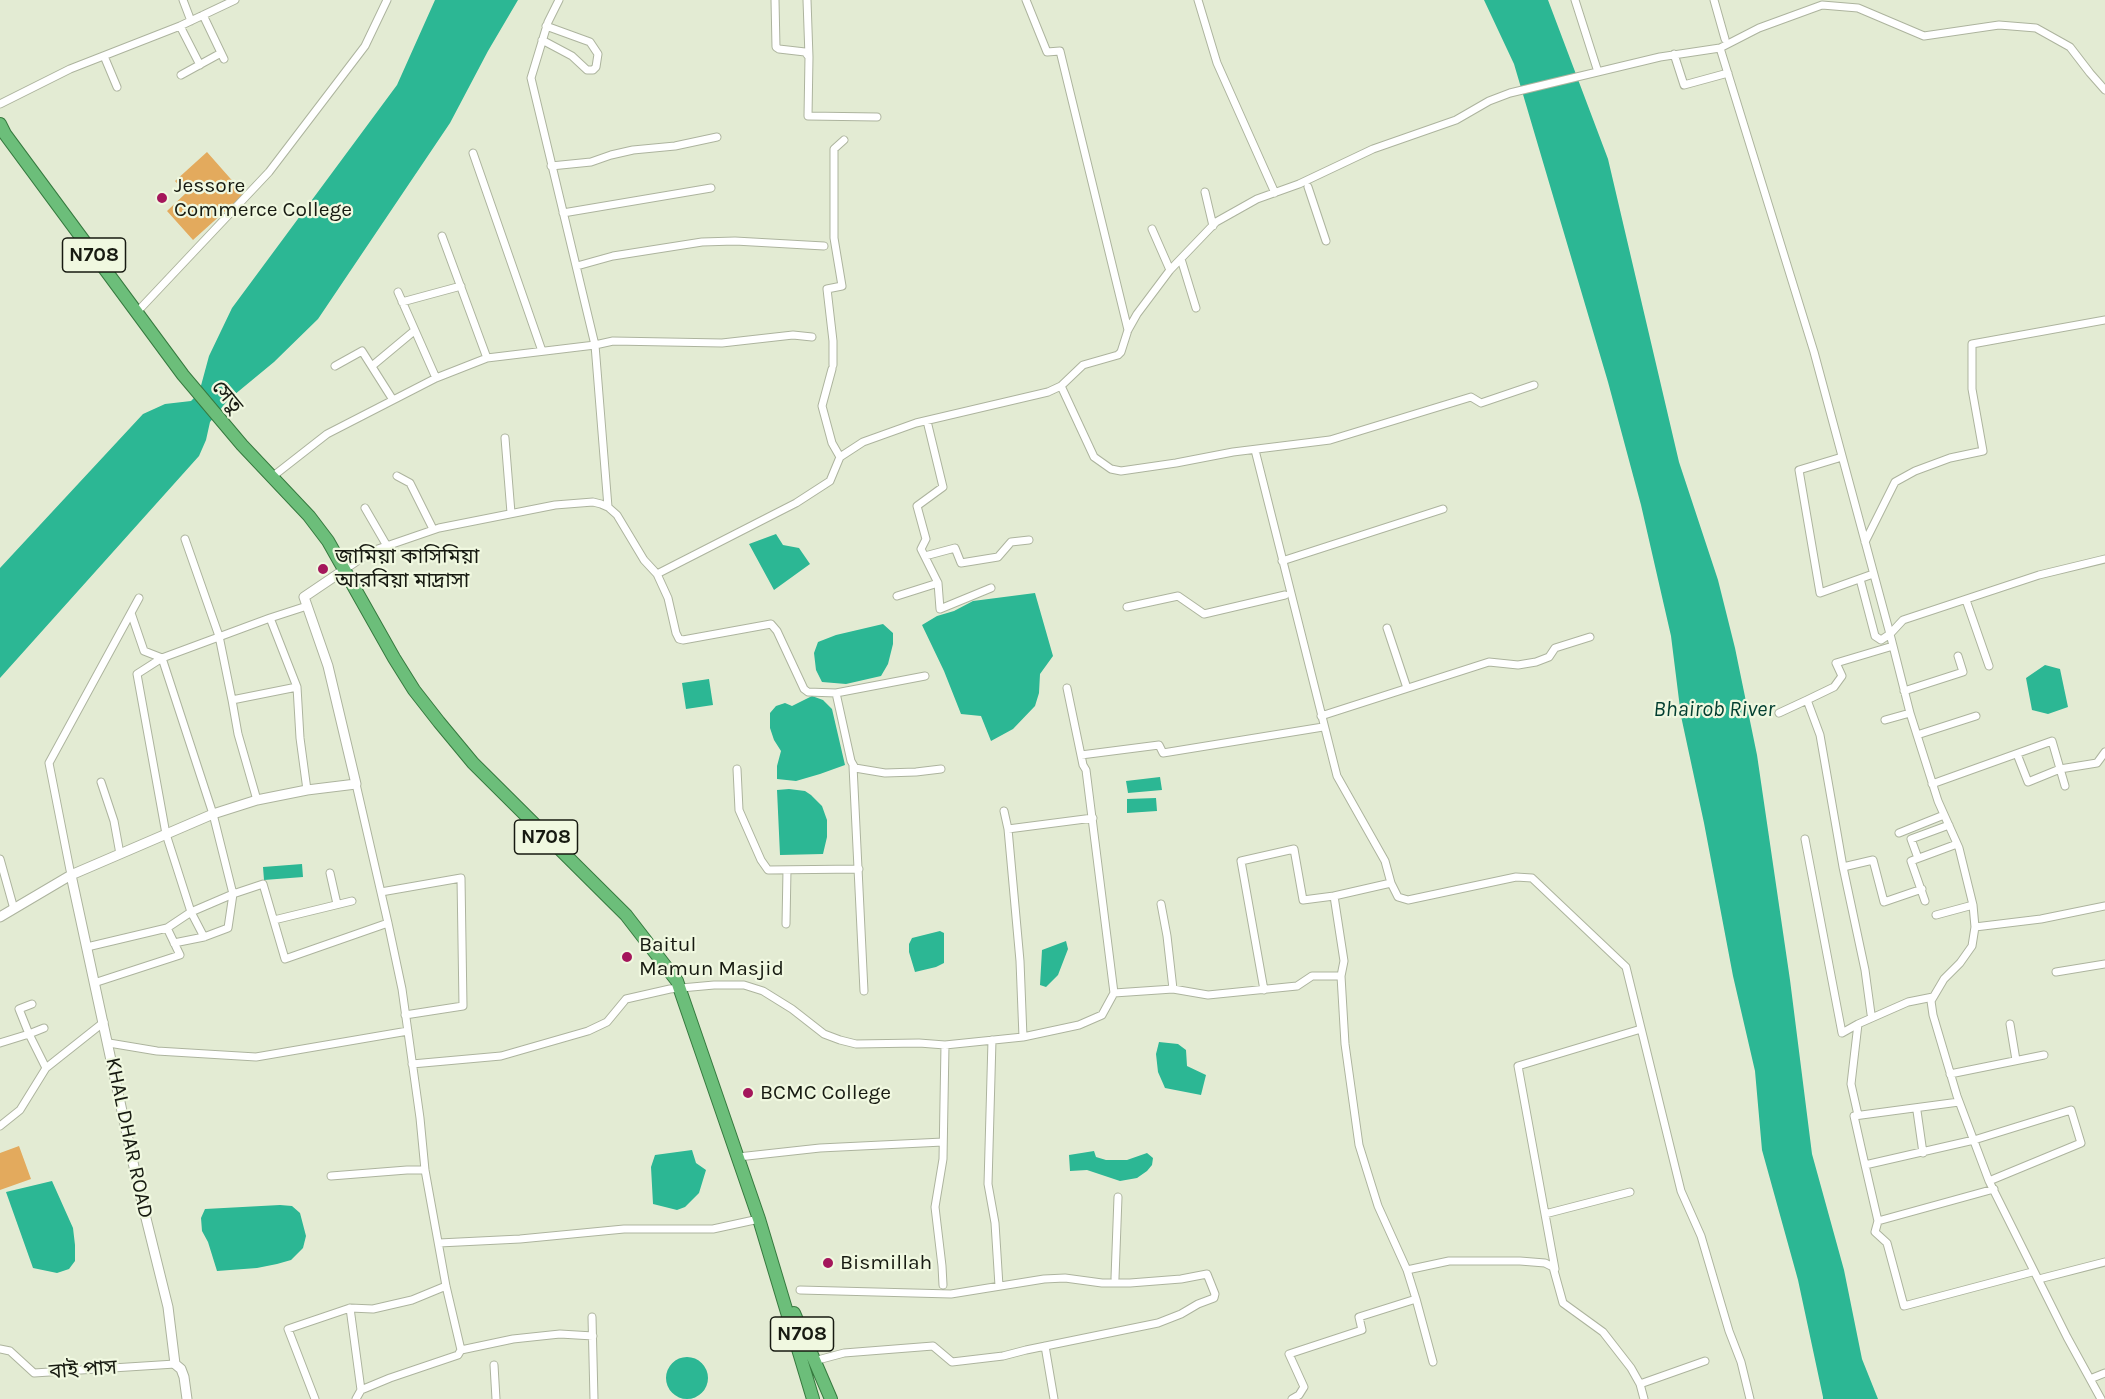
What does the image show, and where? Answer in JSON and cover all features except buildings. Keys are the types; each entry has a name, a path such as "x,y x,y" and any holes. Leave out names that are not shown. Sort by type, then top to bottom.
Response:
{"highway":[{"name":"N708","path":"1,132 137,312"},
{"name":"সেতু","path":"137,312 183,375 272,477"},
{"name":"N708","path":"272,477 309,516 328,541 414,690 466,755 626,915 652,947 680,988 759,1219 813,1399"},
{"name":"N708","path":"774,1268 831,1399"}],"street":[{"path":"183,0 190,21"},
{"path":"0,104 70,69 180,26 235,0"},
{"path":"137,312 269,172 364,46 387,0"},
{"path":"559,0 546,26 531,78 595,345 608,507"},
{"path":"775,0 776,47 805,52 809,57"},
{"path":"807,0 808,116 877,117"},
{"path":"1026,0 1047,52 1060,51 1128,330"},
{"path":"1198,0 1216,63 1275,192"},
{"path":"1575,0 1598,72"},
{"path":"1714,0 1725,39"},
{"path":"657,574 796,503 830,481 840,457 863,442 927,421 1048,392 1061,386 1083,365 1120,354 1128,330 1137,314 1170,270 1213,226 1257,199 1299,184 1373,149 1456,120 1510,93 1674,54 1720,48 1759,27 1822,5 1858,8 1923,36 1999,25 2036,28 2070,47 2105,90"},
{"path":"181,75 223,56 203,15"},
{"path":"180,26 200,65"},
{"path":"542,40 572,56 587,70 593,70 596,67 598,54 590,42 546,26"},
{"path":"1720,48 1814,352 1910,713 1932,784 1965,867 1975,927 1972,946 1960,963 1944,979 1931,1000 1933,1015 1959,1102 1989,1181 2098,1398"},
{"path":"1674,54 1684,85 1728,73"},
{"path":"104,56 117,87"},
{"path":"551,166 591,162 622,152 675,146 717,137"},
{"path":"840,457 832,443 822,406 832,367 833,341 827,289 842,286 834,238 834,149 844,140"},
{"path":"473,153 542,351"},
{"path":"1308,187 1326,241"},
{"path":"563,213 711,188"},
{"path":"1205,192 1213,226"},
{"path":"1152,229 1170,270"},
{"path":"442,236 487,358"},
{"path":"577,266 613,256 702,242 735,241 824,246"},
{"path":"1180,259 1196,309"},
{"path":"402,302 461,286"},
{"path":"398,292 436,378"},
{"path":"1865,542 1895,482 1915,471 1950,458 1983,451 1972,389 1972,344 2105,320"},
{"path":"372,366 414,331"},
{"path":"272,477 327,434 436,378 487,358 595,345 613,340 722,343 793,335 812,337"},
{"path":"335,366 362,351 393,400"},
{"path":"1061,386 1094,457 1116,471 1233,452 1330,440 1470,397 1480,403 1534,385"},
{"path":"927,421 943,486 917,506 926,539 921,549 938,582 940,609 991,588"},
{"path":"505,438 511,513"},
{"path":"1255,450 1336,776 1385,861 1391,883 1398,897 1408,900 1516,877 1532,878 1626,967 1681,1191 1701,1236 1729,1331 1741,1362 1750,1399"},
{"path":"1842,456 1799,470 1820,593 1873,574"},
{"path":"397,476 410,483 432,527"},
{"path":"361,1390 458,1355 461,1350 446,1286 425,1170 408,1031 388,923 328,666 305,595 372,551 439,528 555,505 593,502 608,507 617,515 644,560 657,574 668,598 679,639 771,624 777,631 806,691 836,693 925,676"},
{"path":"365,508 387,546"},
{"path":"1282,561 1443,509"},
{"path":"185,539 219,636 238,734 257,800"},
{"path":"925,556 955,548 961,563 998,557 1011,542 1029,540"},
{"path":"1860,579 1875,636 1881,640 1903,620 2039,575 2105,559"},
{"path":"897,596 938,582"},
{"path":"1127,607 1178,596 1204,614 1285,595"},
{"path":"70,873 50,763 139,598"},
{"path":"1966,600 1989,666"},
{"path":"204,937 191,912 166,834 137,674 162,658 307,606"},
{"path":"131,613 144,651 162,658"},
{"path":"270,618 297,687 300,738 307,790"},
{"path":"1387,627 1407,688"},
{"path":"1321,716 1490,662 1518,665 1536,662 1549,657 1555,648 1590,637"},
{"path":"1779,713 1834,687 1842,676 1836,663 1893,646"},
{"path":"1905,691 1963,672 1958,656"},
{"path":"162,658 213,814 233,894 228,928 204,937 174,943"},
{"path":"232,700 297,687"},
{"path":"412,1064 501,1056 588,1031 607,1022 626,999 680,988 714,985 744,986 763,991 825,1034 856,1044 875,1042 945,1045 1023,1037 1079,1025 1102,1015 1114,993 1086,770 1067,688"},
{"path":"836,693 853,766 864,991"},
{"path":"1807,700 1820,735 1843,867 1865,970 1871,1014"},
{"path":"1885,720 1910,713"},
{"path":"1917,735 1976,716"},
{"path":"1081,755 1159,745 1163,753 1323,727"},
{"path":"1932,784 2052,741 2065,786"},
{"path":"2017,754 2028,782 2060,769 2097,764 2105,752"},
{"path":"853,766 856,769 885,773 941,769"},
{"path":"737,769 739,810 761,860 768,870 859,869"},
{"path":"101,782 114,822 120,854"},
{"path":"0,917 70,873 213,814 257,800 307,790 356,784"},
{"path":"1004,811 1008,829 1022,984 1023,1037"},
{"path":"1899,834 1944,815"},
{"path":"1008,829 1093,818"},
{"path":"1918,858 1911,839 1948,825"},
{"path":"1805,839 1842,1033 1908,1002 1933,997"},
{"path":"1925,901 1911,861 1957,844"},
{"path":"1264,990 1241,861 1294,849 1303,900 1334,897 1391,883"},
{"path":"0,859 14,909"},
{"path":"1843,867 1873,860 1884,902 1922,889"},
{"path":"786,870 786,924"},
{"name":"KHAL DHAR ROAD","path":"70,873 109,1043 139,1190 168,1307 175,1364 181,1369 184,1377 187,1399"},
{"path":"330,873 337,904"},
{"path":"381,892 461,878 463,1006 405,1015"},
{"path":"87,947 167,928 191,912 263,884 285,959 388,923"},
{"path":"1334,897 1344,962 1341,976 1345,1044 1359,1145 1378,1206 1407,1270 1433,1362"},
{"path":"274,920 352,901"},
{"path":"1161,904 1173,989"},
{"path":"1936,915 1973,905"},
{"path":"1975,927 2041,919 2105,906"},
{"path":"94,983 180,956 167,928"},
{"path":"2056,972 2105,964"},
{"path":"1114,993 1173,989 1208,995 1297,986 1312,976 1341,976"},
{"path":"32,1004 19,1009 46,1068"},
{"path":"0,1126 20,1110 46,1068 104,1022"},
{"path":"1858,1024 1851,1084 1858,1115"},
{"path":"2010,1024 2016,1060"},
{"path":"0,1043 44,1028"},
{"path":"1641,1029 1518,1066 1563,1303 1603,1332 1621,1354 1640,1384 1644,1399"},
{"path":"109,1043 157,1051 256,1057 408,1031"},
{"path":"992,1040 988,1184 995,1223 999,1287"},
{"path":"943,1285 935,1207 942,1159 945,1045"},
{"path":"1950,1074 2044,1055"},
{"path":"1959,1102 1854,1116 1878,1221 1875,1232 1887,1243 1904,1306 2032,1272"},
{"path":"1865,1165 1974,1140 2071,1110 2081,1143 1989,1181"},
{"path":"1917,1111 1923,1153"},
{"path":"738,1157 820,1148 943,1142"},
{"path":"331,1176 425,1170"},
{"path":"1878,1221 1994,1190"},
{"path":"1545,1214 1630,1192"},
{"path":"1115,1278 1118,1197"},
{"path":"439,1243 520,1239 624,1229 713,1229 759,1219"},
{"path":"1407,1270 1449,1261 1520,1261 1545,1263 1553,1267 1556,1275"},
{"path":"2038,1280 2105,1262"},
{"path":"800,1290 951,1294 1044,1279 1065,1278 1102,1283 1130,1283 1208,1274 1214,1298 1158,1323 1003,1356 952,1362 933,1346 844,1353 814,1361"},
{"path":"315,1399 288,1329 350,1308 382,1307 412,1300 446,1286"},
{"path":"1292,1399 1299,1395 1304,1387 1289,1353 1362,1330 1359,1317 1416,1299"},
{"path":"350,1308 361,1390 356,1399"},
{"path":"592,1317 594,1399"},
{"path":"461,1350 513,1339 560,1334 593,1336"},
{"path":"1045,1346 1054,1399"},
{"name":"বাই পাস","path":"0,1349 10,1351 34,1373 175,1364"},
{"path":"1640,1384 1705,1361"},
{"path":"494,1365 496,1399"},
{"path":"2090,1379 2105,1373"}],"shaded area":[{"path":"207,152 244,194 193,240 167,211 186,193 175,181"},
{"path":"19,1146 31,1179 0,1190 0,1153"}],"water":[{"path":"435,0 518,0 450,123 318,319 274,362 228,400 210,422 199,456 0,678 0,568 143,414 165,404 191,401 199,393 209,356 232,308 397,85"},
{"name":"Bhairob River","path":"1484,0 1548,0 1608,159 1679,462 1718,580 1735,648 1757,755 1790,980 1812,1154 1844,1270 1862,1359 1878,1399 1823,1399 1798,1280 1762,1150 1755,1071 1733,976 1681,716 1671,636 1641,505 1608,382 1514,64"},
{"path":"776,534 783,545 799,548 810,564 774,590 749,544"},
{"path":"1035,593 1053,656 1040,674 1039,693 1035,706 1013,729 991,741 981,716 961,714 922,625 973,601"},
{"path":"883,624 893,633 893,644 888,664 881,676 846,684 822,682 816,670 814,653 818,642 836,635"},
{"path":"2045,665 2060,669 2068,707 2048,714 2032,710 2026,678"},
{"path":"709,679 713,705 686,709 682,683"},
{"path":"812,696 823,700 832,709 845,765 796,781 777,779 777,766 781,751 770,728 770,713 776,706 785,703 792,706"},
{"path":"1160,777 1162,790 1128,793 1126,781"},
{"path":"777,790 805,791 822,806 827,820 827,837 823,854 780,855"},
{"path":"1156,798 1157,811 1127,813 1127,799"},
{"path":"302,864 303,877 264,880 263,867"},
{"path":"940,931 944,933 944,963 915,972 909,952 912,938"},
{"path":"1066,941 1068,949 1058,975 1046,987 1040,985 1042,950"},
{"path":"1159,1042 1178,1044 1186,1050 1187,1066 1206,1075 1201,1095 1165,1088 1158,1072 1156,1054"},
{"path":"692,1150 696,1163 706,1170 699,1193 685,1207 677,1210 653,1204 651,1167 655,1155"},
{"path":"1094,1151 1096,1157 1106,1160 1127,1160 1147,1153 1153,1158 1152,1165 1137,1178 1120,1181 1087,1170 1070,1171 1069,1155"},
{"path":"52,1181 73,1228 75,1245 75,1261 69,1269 57,1273 33,1268 6,1192"},
{"path":"292,1206 300,1213 306,1236 303,1248 291,1260 277,1264 217,1271 202,1231 201,1218 205,1209"},
{"path":"687,1357 695,1358 702,1363 707,1370 707,1386 702,1393 695,1398 687,1399 679,1398 672,1393 667,1386 666,1378 667,1370 672,1363 679,1358"}],"place":[{"name":"Jessore Commerce College","path":"162,198"},
{"name":"জামিয়া কাসিমিয়া আরবিয়া মাদ্রাসা","path":"323,569"},
{"name":"Baitul Mamun Masjid","path":"627,957"},
{"name":"BCMC College","path":"748,1093"},
{"name":"Bismillah","path":"828,1263"}]}
